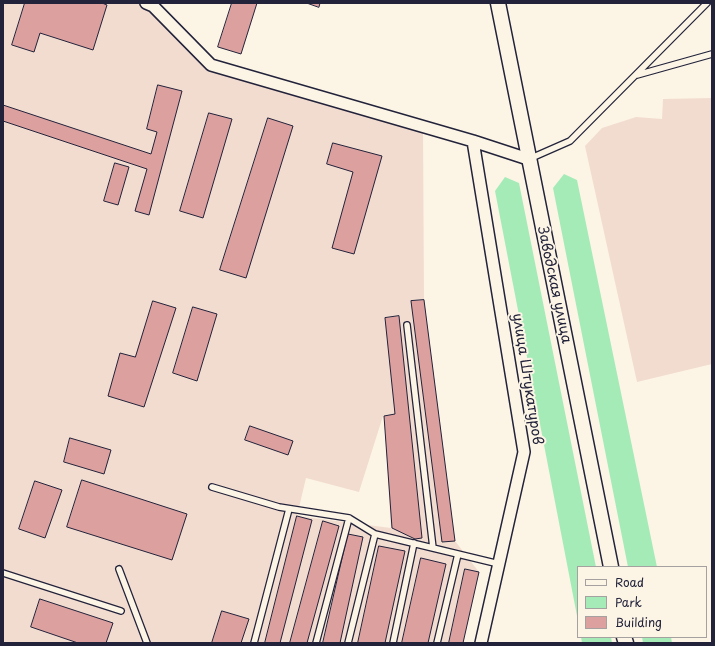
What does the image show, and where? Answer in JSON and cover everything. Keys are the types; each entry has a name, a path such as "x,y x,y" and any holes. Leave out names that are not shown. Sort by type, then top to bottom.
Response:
{"street":[{"path":"146,3 153,6 211,65 473,141 528,159"},
{"name":"Заводская улица","path":"498,3 528,159 611,566"},
{"name":"улица Штукатуров","path":"473,141 524,452 481,643"}],"lane":[{"path":"528,159 570,141 707,3"},
{"path":"637,75 712,54"},
{"path":"407,325 433,548"},
{"path":"212,487 289,508 349,518 375,534 500,564"},
{"path":"254,643 289,508"},
{"path":"316,643 349,518"},
{"path":"348,643 375,534"},
{"path":"393,643 414,543"},
{"path":"437,643 458,554"},
{"path":"120,569 147,643"},
{"path":"3,573 121,611"}],"shaded area":[{"path":"3,3 145,3 211,65 423,126 424,300 455,541 479,572 463,643 3,643","holes":["384,416 391,528 297,516 306,478 359,492"]},
{"path":"712,98 712,364 637,382 585,146 602,128 636,117 662,119 663,99"}],"green space":[{"path":"564,174 577,180 657,566 628,566 553,188"},
{"path":"505,177 519,183 596,566 577,566 577,616 495,191"},
{"path":"581,638 611,638 612,643 582,643"},
{"path":"642,638 671,638 672,643 643,643"}],"building":[{"path":"25,3 102,3 107,5 93,50 40,33 34,52 12,45"},
{"path":"232,3 257,3 241,54 218,47"},
{"path":"307,3 320,3 319,7"},
{"path":"158,85 182,91 149,215 135,211 147,169 3,121 3,105 151,154 157,132 147,129"},
{"path":"209,113 232,119 203,218 180,211"},
{"path":"268,118 293,126 246,278 220,270"},
{"path":"333,143 382,156 354,254 332,248 353,172 327,164"},
{"path":"115,163 129,167 118,205 104,201"},
{"path":"424,300 455,541 442,542 411,301"},
{"path":"153,301 176,308 144,407 108,396 120,353 135,357"},
{"path":"193,307 217,314 197,381 173,373"},
{"path":"399,316 422,538 415,539 392,528 384,416 395,414 385,318"},
{"path":"250,426 293,441 288,455 245,440"},
{"path":"70,438 111,450 104,474 64,462"},
{"path":"82,480 187,514 172,560 67,527"},
{"path":"35,481 62,490 45,538 19,529"},
{"path":"297,516 312,520 280,643 265,643"},
{"path":"323,521 339,526 307,643 290,643"},
{"path":"348,534 363,537 340,643 323,643"},
{"path":"379,546 405,551 385,643 358,643"},
{"path":"421,558 446,564 428,643 402,643"},
{"path":"465,569 479,572 463,643 449,643"},
{"path":"40,599 113,623 106,643 78,643 31,627"},
{"path":"222,611 249,619 241,643 212,643"}]}
